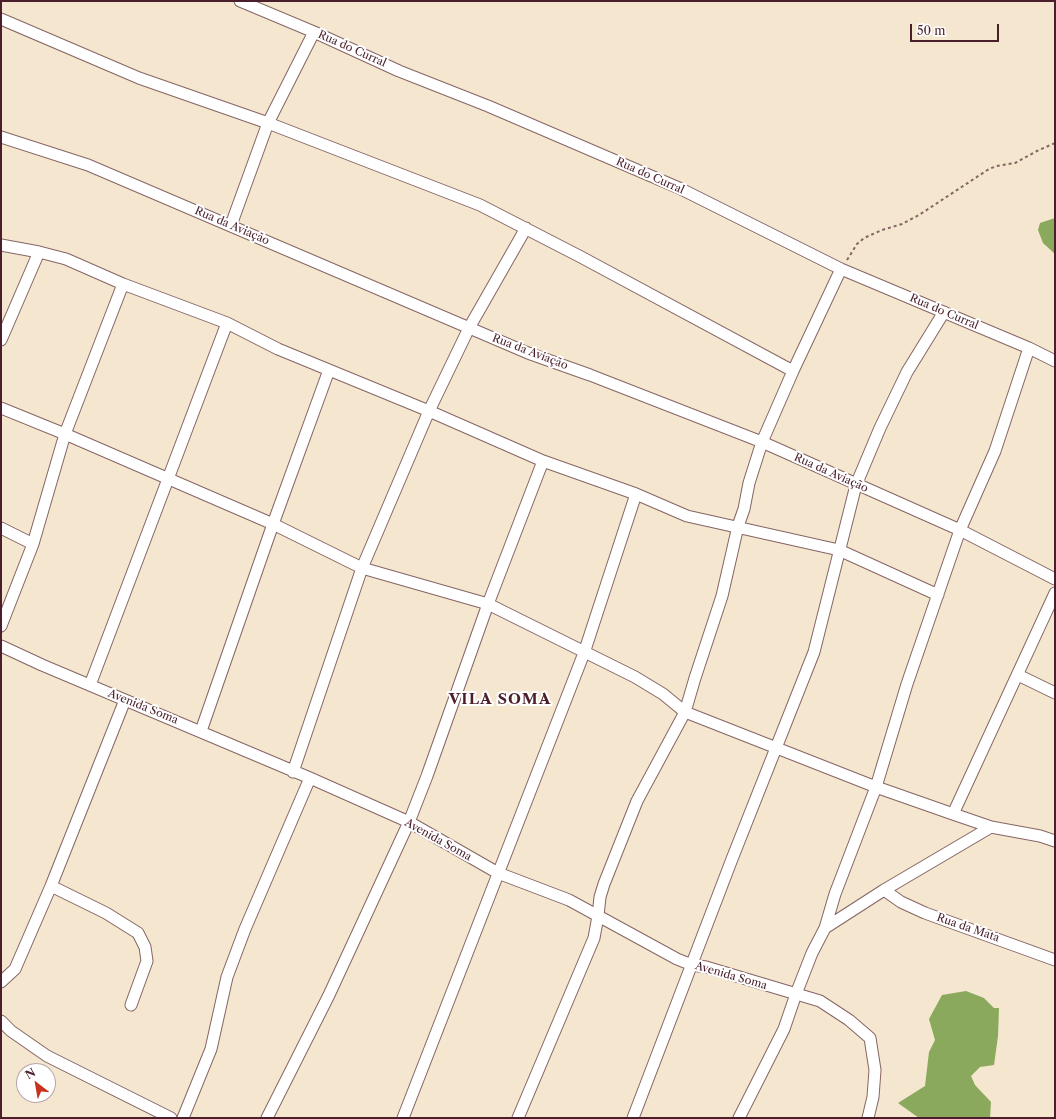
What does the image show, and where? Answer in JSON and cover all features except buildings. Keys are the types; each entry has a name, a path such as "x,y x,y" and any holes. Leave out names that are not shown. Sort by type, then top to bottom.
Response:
{"street":[{"name":"Rua do Curral","path":"240,1 314,32 399,71 488,106 679,188 841,269 1029,348 1055,361"},
{"path":"1,20 139,78 268,123 480,205 526,228 793,371"},
{"path":"231,225 268,123 314,32"},
{"name":"Rua da Aviação","path":"1,137 88,165 528,353 590,375 762,442 960,530 1055,579"},
{"path":"293,772 362,568 429,411 469,328 526,228"},
{"path":"1,245 66,259 123,284 227,323 278,349 429,411 543,461 636,494 686,516 738,526 839,550 938,594"},
{"path":"1,340 39,252"},
{"path":"518,1118 594,938 600,897 604,884 637,801 685,712 694,678 722,596 738,526 762,442 793,371 841,269"},
{"path":"1,626 33,544 65,434 123,284"},
{"path":"633,1118 814,652 856,485 880,428 907,372 944,312"},
{"path":"90,685 227,323"},
{"path":"740,1118 784,1029 812,953 825,928 835,894 876,787 907,684 960,530 995,451 1029,348"},
{"path":"202,731 273,524 329,370"},
{"path":"1,408 273,524 362,568 488,604 635,677 663,694 685,712 876,787 953,814 991,827 1040,836 1055,841"},
{"path":"267,1118 329,995 409,822 427,776 488,604 543,461"},
{"path":"403,1118 584,653 636,494"},
{"path":"1,528 33,544"},
{"path":"953,814 1055,593"},
{"name":"Avenida Soma","path":"1,646 124,700 202,731 409,822 498,873 569,900 678,959 692,965 706,967 820,1001 849,1020 870,1038 875,1070 873,1097 868,1118"},
{"path":"1018,675 1055,693"},
{"path":"1,982 15,969 51,886 124,700"},
{"path":"183,1118 211,1049 227,977 244,929 310,778"},
{"path":"825,928 884,890 991,827"},
{"path":"51,886 106,912 138,933 145,947 147,961 131,1005"},
{"name":"Rua da Mata","path":"884,890 901,902 925,913 1055,960"},
{"path":"1,1021 11,1031 47,1056 172,1118"}],"path":[{"path":"841,269 857,244 864,238 882,230 902,224 919,215 990,169 997,166 1015,163 1055,143"}],"green space":[{"path":"1055,218 1055,254 1043,243 1038,230 1040,223"},
{"path":"966,991 984,998 994,1008 999,1008 998,1036 994,1065 980,1067 971,1076 975,1085 991,1102 990,1118 919,1118 898,1103 925,1086 929,1052 935,1040 929,1019 942,995"}],"district":[{"name":"VILA SOMA","path":"500,700"}]}
